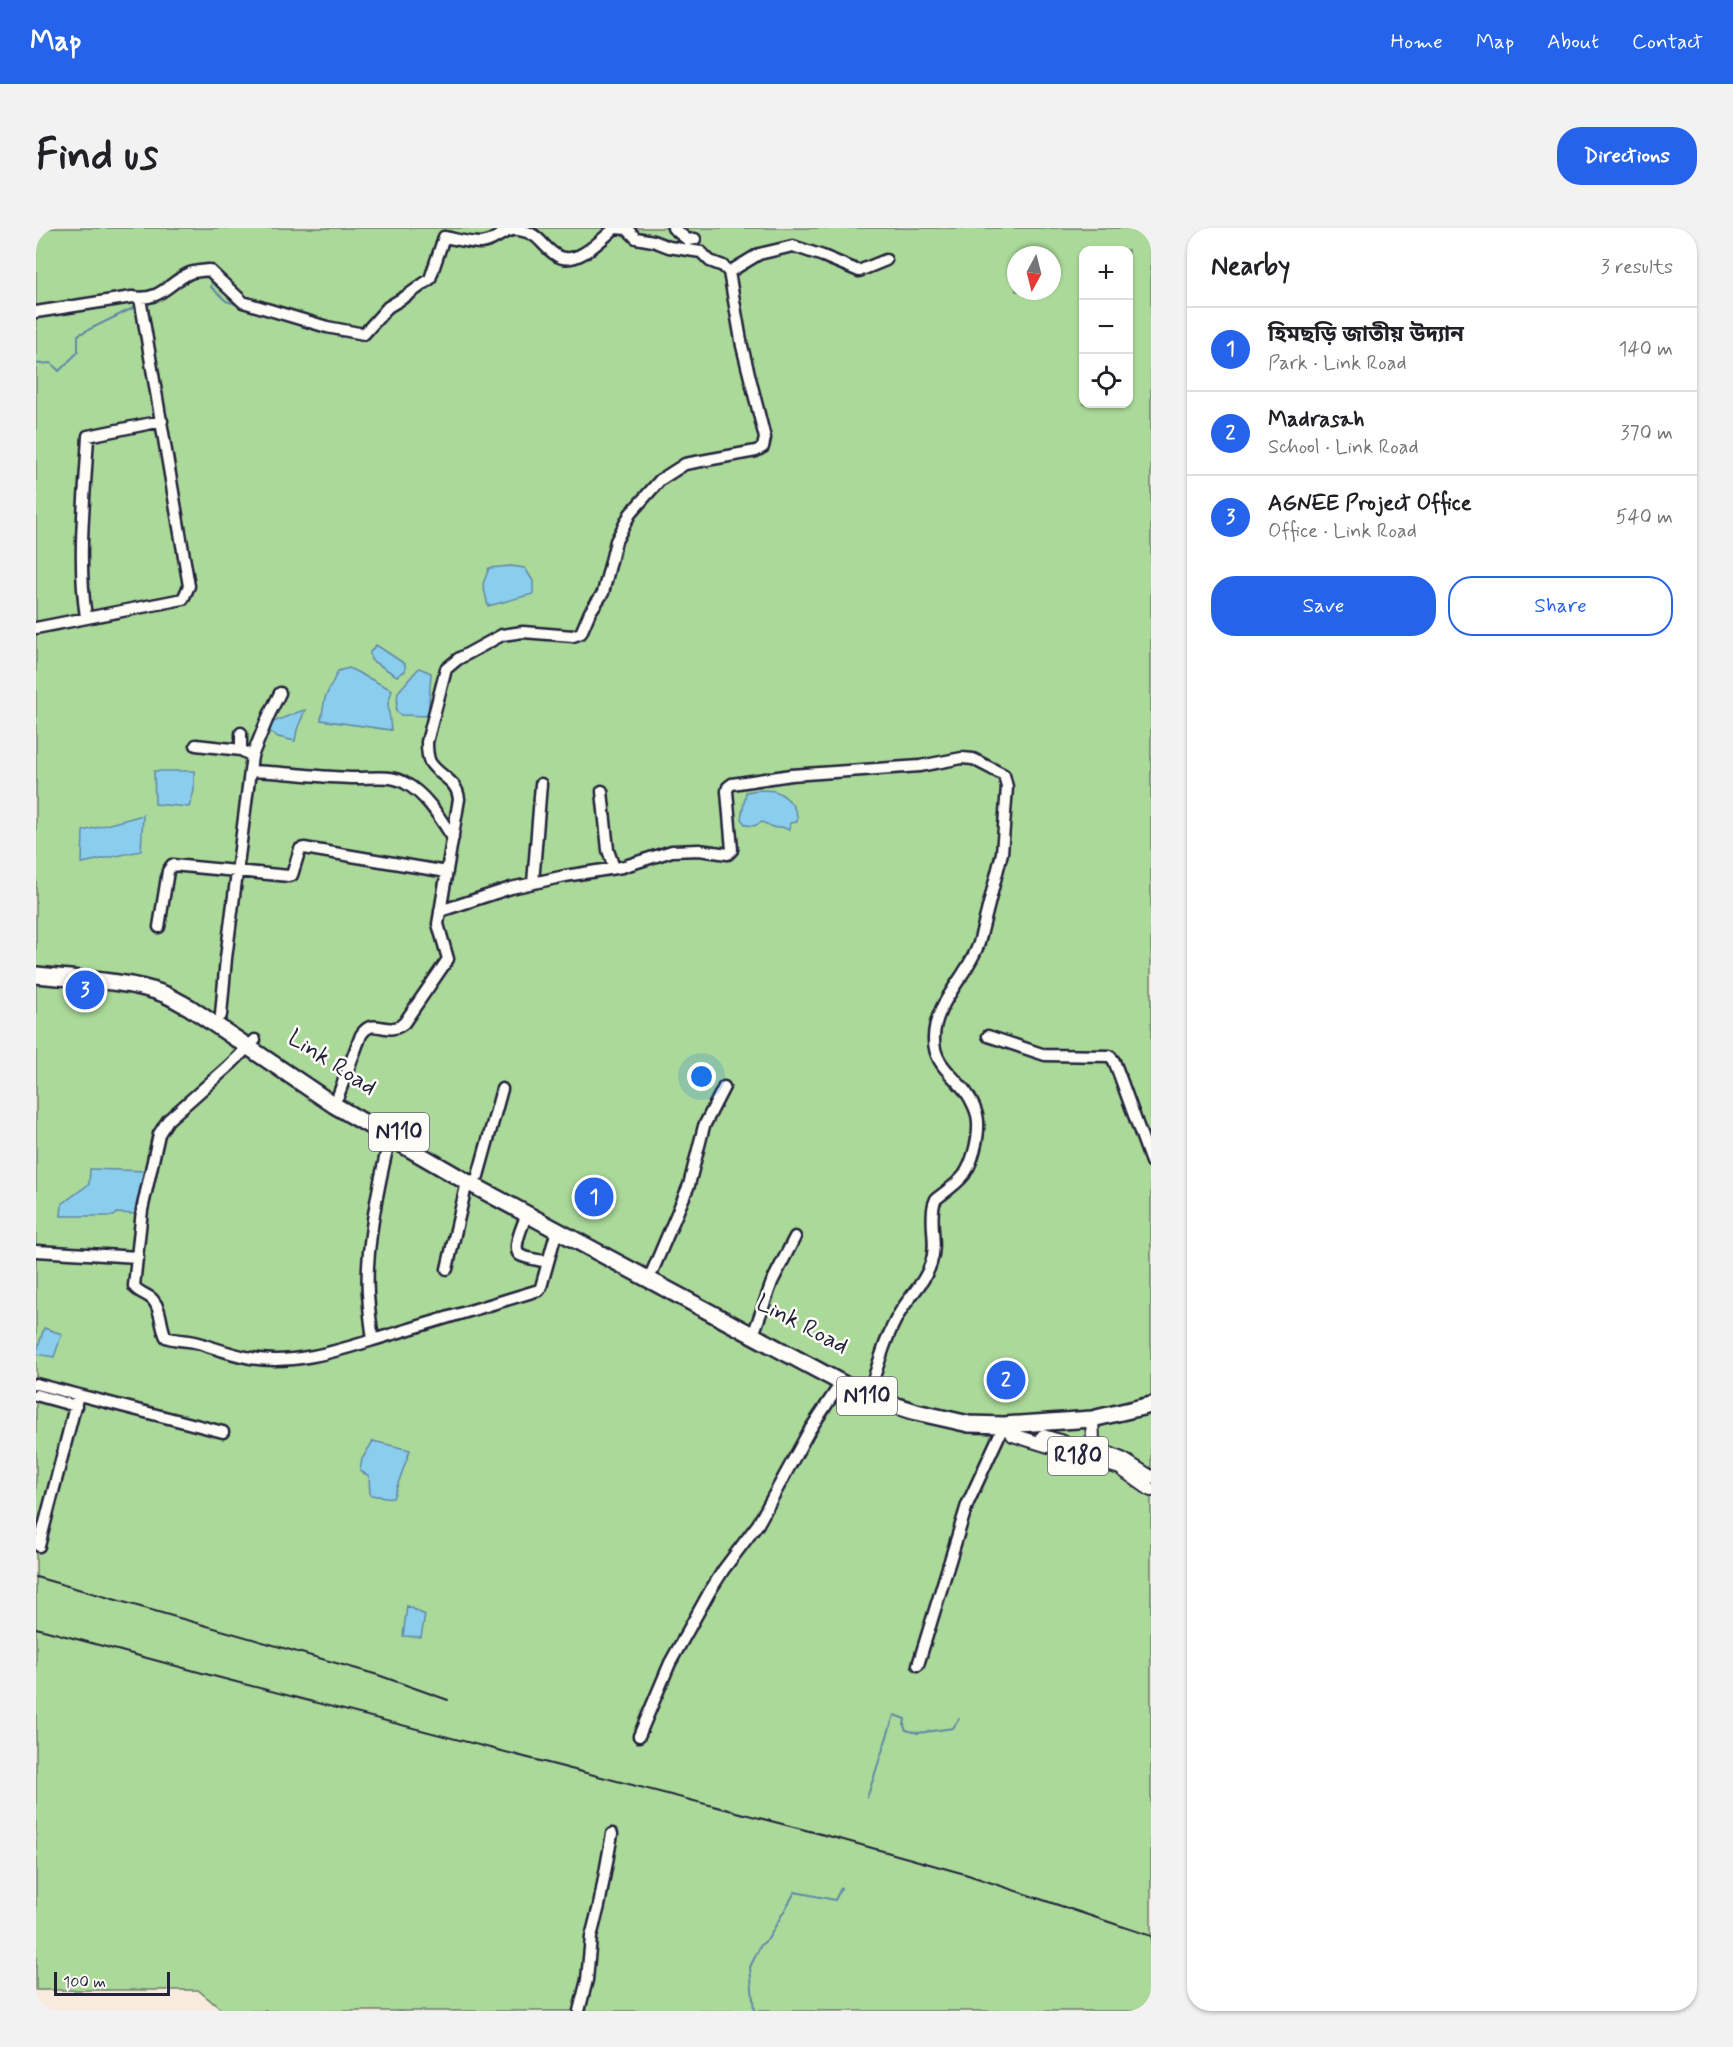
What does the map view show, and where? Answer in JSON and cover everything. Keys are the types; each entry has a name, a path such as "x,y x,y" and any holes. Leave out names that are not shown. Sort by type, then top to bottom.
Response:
{"highway":[{"name":"Link Road","path":"36,965 138,978 183,993 222,1016 252,1043 334,1105 390,1137 652,1272 755,1330 841,1383 866,1396 916,1412 969,1424 998,1425"},
{"name":"Link Road","path":"36,975 130,986 164,994 252,1043 527,1214 557,1230 871,1387 919,1403 969,1413 998,1425"},
{"name":"N110","path":"998,1425 1092,1419 1151,1405"}],"main road":[{"name":"R180","path":"1092,1419 1093,1440 1100,1450"},
{"name":"R180","path":"998,1425 1076,1446 1100,1450 1124,1460 1151,1477"},
{"name":"R180","path":"998,1425 1013,1435 1120,1468 1151,1490"}],"street":[{"path":"141,303 190,273 209,270 243,302 327,327 364,334 388,307 408,296 430,279 444,237 481,243 492,240 506,230 520,230 537,236 556,256 573,258 596,245 615,228 627,229 636,238 669,247 701,252 710,261 723,266 729,272 742,346 765,438 763,447 756,451 685,464 660,480 630,514 616,541 603,592 590,612 581,633 573,636 523,632 502,635 458,659 446,669 427,742 430,762 454,784 459,799 438,929 447,952 445,965 398,1029 371,1026 366,1028 361,1035 338,1096"},
{"path":"673,228 688,240 695,239"},
{"path":"729,272 759,254 793,246 859,271 882,264 886,260"},
{"path":"36,312 132,297 141,303 189,586 183,599 36,628"},
{"path":"86,617 81,588 81,558 88,436 162,421"},
{"path":"222,1016 226,958 252,756 268,715 280,693"},
{"path":"241,733 241,750"},
{"path":"196,745 241,750 252,756"},
{"path":"440,911 533,883 614,868 672,851 699,850 731,853 727,791 732,784 791,775 920,766 962,758 973,759 1004,775 1007,787 1002,853 979,943 975,956 938,1015 934,1029 936,1056 968,1094 978,1119 977,1133 969,1165 963,1177 936,1199 934,1204 935,1247 932,1262 927,1276 900,1312 890,1332 871,1387"},
{"path":"250,771 381,778 403,782 420,793 453,838"},
{"path":"533,883 541,784"},
{"path":"602,791 608,850 614,868"},
{"path":"159,927 168,872 172,866 289,876 292,875 300,849 304,848 447,872"},
{"path":"988,1036 1045,1055 1110,1056 1116,1066 1151,1162"},
{"path":"252,1043 168,1120 159,1134 142,1210 134,1286 136,1290 152,1298 158,1307 162,1330 166,1337 251,1358 279,1360 318,1355 373,1340 534,1292 541,1287 557,1230"},
{"path":"652,1272 689,1185 704,1126 724,1087"},
{"path":"447,1269 472,1179 502,1089"},
{"path":"373,1340 368,1273 378,1194 390,1137"},
{"path":"527,1214 517,1243 517,1250 520,1255 548,1262"},
{"path":"755,1330 772,1282 795,1237"},
{"path":"36,1251 138,1257"},
{"path":"639,1736 670,1663 694,1619 724,1569 758,1524 809,1431 841,1383"},
{"path":"36,1384 77,1401"},
{"path":"36,1395 77,1401 223,1432"},
{"path":"39,1546 77,1401"},
{"path":"918,1665 966,1505 998,1425"},
{"path":"579,2011 587,1980 591,1937 612,1834"}],"green space":[{"path":"36,228 1151,228 1151,2011 223,2011 198,1990 36,1990"}],"water":[{"path":"511,566 525,568 533,581 533,594 488,606 483,584 489,568"},
{"path":"376,645 405,664 405,671 397,676 371,660 370,652"},
{"path":"349,668 392,690 388,704 391,730 321,720 325,698 338,671"},
{"path":"419,668 431,673 428,716 401,715 396,711 398,692"},
{"path":"305,710 295,741 278,737 268,730 270,723"},
{"path":"154,771 194,771 194,791 189,807 155,804"},
{"path":"775,791 792,804 797,822 790,823 789,830 782,827 775,828 762,822 754,826 746,825 741,819 746,792"},
{"path":"143,815 141,851 82,863 83,831"},
{"path":"90,1169 147,1171 138,1214 61,1216 62,1204 89,1184"},
{"path":"44,1328 62,1334 54,1357 36,1354"},
{"path":"373,1441 410,1450 393,1498 370,1495 369,1476 360,1471 362,1459"},
{"path":"407,1606 425,1615 421,1637 403,1636"}],"waterway":[{"path":"213,278 211,287 226,301 239,305"},
{"path":"174,289 189,279"},
{"path":"36,364 51,363 59,371 78,352 78,335 139,305"},
{"path":"327,332 342,337"},
{"path":"867,1798 894,1715 905,1719 906,1730 918,1733 953,1728 959,1719"},
{"path":"754,2011 750,1967 761,1945 768,1939 795,1892 835,1900 841,1888"}],"railway":[{"path":"36,1577 378,1675 448,1700"},
{"path":"36,1628 840,1839 965,1874 1151,1936"}],"place":[{"name":"AGNEE Project Office","path":"85,990"},
{"name":"হিমছড়ি জাতীয় উদ্যান","path":"594,1197"},
{"name":"Madrasah","path":"1006,1380"}]}
